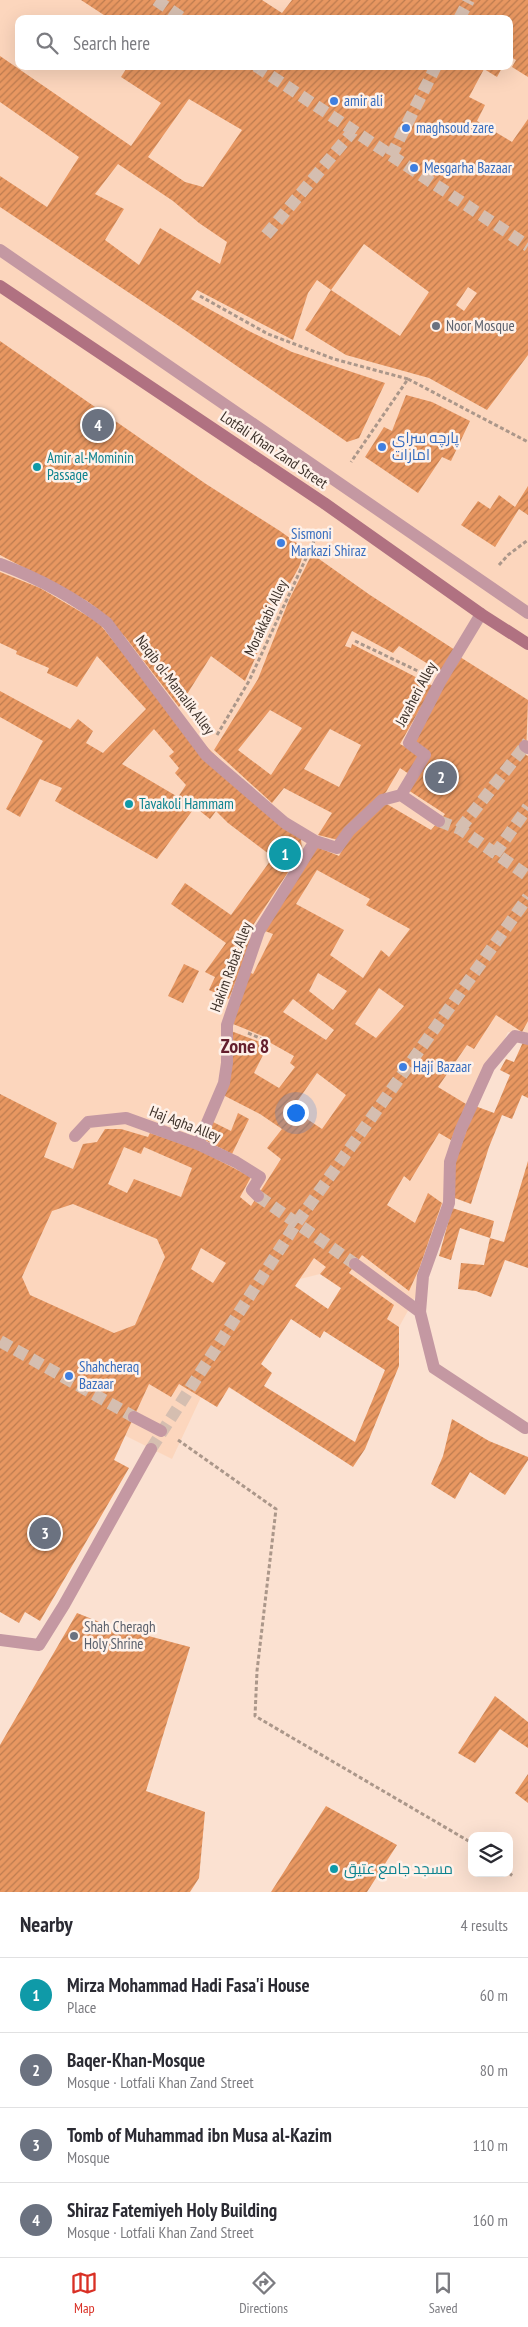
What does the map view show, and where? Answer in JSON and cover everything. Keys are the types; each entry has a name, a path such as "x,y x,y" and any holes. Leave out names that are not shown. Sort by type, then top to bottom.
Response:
{"street":[{"path":"0,250 528,613"},
{"name":"Lotfali Khan Zand Street","path":"0,286 324,503 528,644"},
{"name":"Naqib ol-Mamalik Alley","path":"0,564 20,571 87,607 107,623 206,755 285,822 315,841"},
{"name":"Javaheri Alley","path":"401,795 425,755 409,743 440,682 482,614"},
{"path":"315,841 337,848 349,831 382,800 401,795 439,821"},
{"name":"Hakim Rabat Alley","path":"198,1144 224,1083 227,1063 227,1024 259,931 315,841"},
{"path":"527,1427 434,1368 420,1312 423,1276 449,1202 450,1162 460,1129 489,1067 515,1036 528,1039"},
{"name":"Haj Agha Alley","path":"75,1136 88,1122 126,1118 198,1144 236,1162 260,1177 252,1190 258,1196"},
{"path":"355,1264 420,1312"},
{"path":"134,1417 161,1431"},
{"path":"0,1640 39,1645 64,1606 151,1450"}],"path":[{"path":"200,296 268,334 334,359 408,380 528,442"},
{"path":"351,462 408,380"},
{"path":"499,565 508,554 528,540"},
{"name":"Morakkabi Alley","path":"206,755 249,681 314,541"},
{"path":"355,641 440,682"},
{"path":"161,1431 180,1441 276,1509 257,1671 254,1716 468,1841"}],"shaded area":[{"path":"0,0 528,0 528,1035 508,1032 450,1152 446,1199 416,1296 399,1327 320,1274 300,1279 284,1299 238,1393 229,1388 217,1407 201,1397 172,1459 0,1373"}],"building":[{"path":"81,0 262,0 282,13 292,0 528,0 528,77 513,68 516,60 513,58 513,15 104,15"},
{"path":"0,56 15,66 15,70 20,70 131,146 161,103 121,77 125,70 483,70 469,97 485,105 477,121 512,142 528,119 528,355 487,410 429,378 346,355 305,330 331,290 317,280 308,293 293,340 197,290 191,299 247,330 292,352 385,383 359,438 347,442 176,324 0,207 0,176 47,207 79,157 0,102","holes":["189,99 242,130 203,187 185,182 148,157","118,164 173,201 199,223 227,242 220,264 160,228 139,265 105,240 124,209 95,194","364,244 429,292 400,336 331,290","468,287 477,293 464,311 456,305"]},
{"path":"486,70 501,70 497,77"},
{"path":"0,341 206,484 305,549 299,567 282,598 245,681 211,656 179,707 126,638 99,610 87,601 0,555"},
{"path":"406,395 432,402 470,421 451,461 442,457 418,493 365,457 384,427 392,431"},
{"path":"528,486 528,515 519,509 495,547 461,525 478,501 490,509 499,495 515,507"},
{"path":"312,554 370,595 455,650 441,672 399,646 393,653 352,631 345,646 351,648 352,644 433,686 400,744 420,755 409,774 400,768 386,792 338,840 318,835 332,813 284,788 272,803 214,750 258,679 289,600","holes":["270,710 302,728 271,775 238,750","330,729 361,745 339,787 304,769"]},
{"path":"0,572 40,588 98,622 172,713 301,839 302,851 246,936 251,941 229,999 209,990 215,977 205,972 226,943 171,904 185,883 231,915 273,857 228,823 216,811 210,819 195,807 157,859 55,801 62,788 40,779 20,817 6,809 43,741 0,717 0,691 70,729 78,719 93,731 86,743 103,753 146,709 97,656 77,687 47,673 49,668 16,654 17,651 0,643","holes":["154,729 174,752 169,756 179,768 175,773 186,785 178,797 122,764"]},
{"path":"460,657 528,700 526,755 528,756 528,1021 522,1032 496,1015 474,1049 467,1045 438,1087 466,1104 451,1140 439,1133 410,1181 404,1176 387,1205 415,1223 428,1193 442,1203 419,1269 409,1291 362,1255 349,1273 394,1305 387,1319 399,1327 399,1366 365,1449 353,1467 229,1387 217,1407 179,1384 171,1397 149,1384 114,1460 129,1468 40,1621 25,1612 19,1623 0,1612 0,1094 57,1123 44,1157 73,1169 83,1144 97,1142 105,1129 121,1129 148,1137 150,1133 197,1149 251,1177 240,1197 251,1206 281,1159 267,1148 282,1129 260,1114 223,1095 231,1031 268,1045 254,1073 279,1088 295,1067 290,1063 294,1056 269,1042 270,1039 233,1024 249,972 253,974 273,934 265,931 317,847 339,856 352,832 385,803 431,830 445,814 408,790 430,753 412,742","holes":["317,870 370,899 366,905 410,929 389,957 381,950 363,978 330,955 344,930 296,904","318,973 347,991 333,1010 309,991","379,988 404,1006 376,1038 355,1024","293,999 334,1030 326,1040 283,1012","317,1073 346,1095 322,1129 292,1109","124,1147 141,1154 144,1147 192,1168 181,1197 134,1179 127,1193 108,1184","73,1204 157,1239 165,1257 135,1325 114,1333 30,1295 22,1277 52,1211","201,1248 226,1263 213,1283 191,1269","314,1258 326,1267 320,1274 341,1288 328,1309 295,1286","291,1319 320,1338 324,1331 385,1370 355,1442 264,1386 272,1373 261,1364"]},
{"path":"184,964 199,971 183,1003 168,996"},
{"path":"523,1042 528,1044 528,1098 522,1095 512,1119 502,1115 489,1147 471,1204 452,1197 455,1163 475,1106 494,1113 510,1075 500,1070 506,1059 514,1062"},
{"path":"238,1113 249,1119 232,1154 205,1140 213,1122 231,1131"},
{"path":"528,1161 528,1268 505,1260 491,1297 476,1291 458,1289 461,1263 484,1265 490,1238 504,1242"},
{"path":"452,1208 494,1221 490,1238 460,1228 451,1260 439,1256"},
{"path":"452,1419 489,1441 528,1457 528,1460 505,1495 470,1472 455,1499 431,1484 443,1456"},
{"path":"77,1613 107,1625 190,1647 146,1791 205,1812 199,1878 190,1892 0,1892 0,1745"},
{"path":"495,1696 528,1722 528,1748 500,1729 475,1763 458,1753"},
{"path":"528,1774 528,1803 515,1793"},
{"name":"مسجد جامع عتیق","path":"326,1806 397,1845 367,1892 271,1892"}],"tunnel":[{"path":"156,0 178,15"},
{"path":"461,15 469,0"},
{"path":"262,70 528,246"},
{"path":"391,156 434,70"},
{"path":"266,235 353,131"},
{"path":"460,829 528,742"},
{"path":"495,854 528,807"},
{"path":"439,821 460,829 528,876"},
{"path":"151,1449 296,1224 528,897"},
{"path":"258,1196 355,1264"},
{"path":"0,1341 134,1417"}],"place":[{"name":"amir ali","path":"334,101"},
{"name":"maghsoud zare","path":"406,128"},
{"name":"Mesgarha Bazaar","path":"414,168"},
{"name":"Noor Mosque","path":"436,326"},
{"name":"Shiraz Fatemiyeh Holy Building","path":"98,425"},
{"name":"پارچه سرای امارات","path":"382,447"},
{"name":"Amir al-Mominin Passage","path":"37,467"},
{"name":"Sismoni Markazi Shiraz","path":"281,543"},
{"name":"Baqer-Khan-Mosque","path":"441,777"},
{"name":"Tavakoli Hammam","path":"129,804"},
{"name":"Mirza Mohammad Hadi Fasa'i House","path":"285,854"},
{"name":"Haji Bazaar","path":"403,1067"},
{"name":"Shahcheraq Bazaar","path":"69,1376"},
{"name":"Tomb of Muhammad ibn Musa al-Kazim","path":"45,1533"},
{"name":"Shah Cheragh Holy Shrine","path":"74,1636"},
{"name":"مسجد جامع عتیق","path":"334,1869"}],"district":[{"name":"Zone 8","path":"245,1046"}]}
